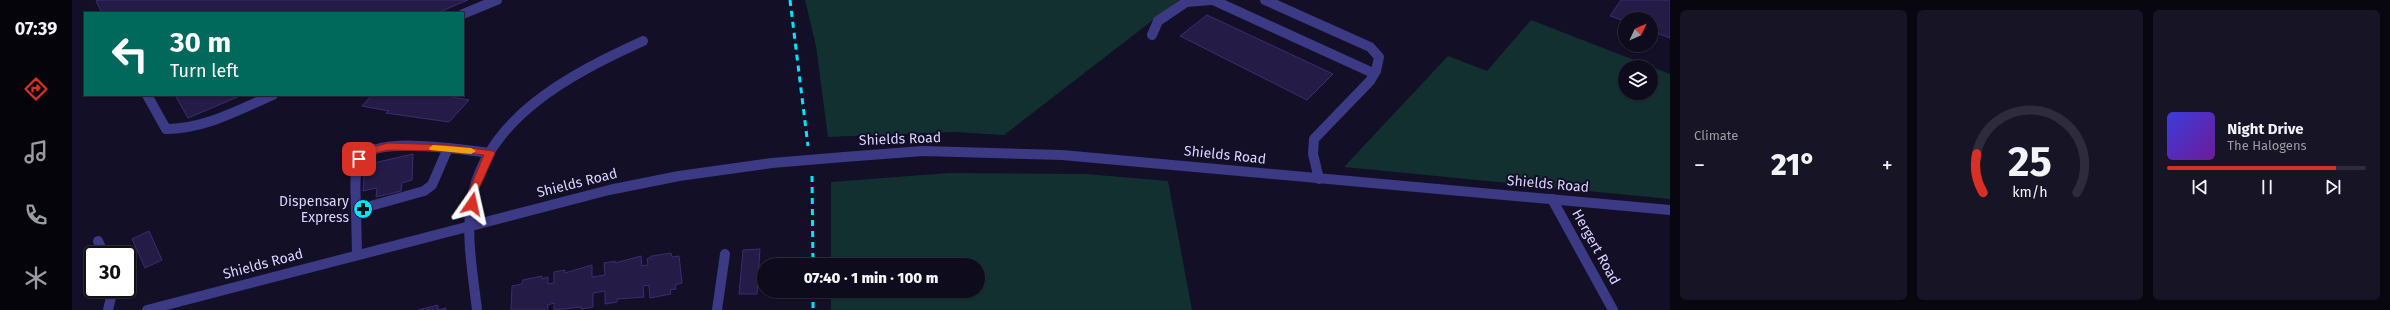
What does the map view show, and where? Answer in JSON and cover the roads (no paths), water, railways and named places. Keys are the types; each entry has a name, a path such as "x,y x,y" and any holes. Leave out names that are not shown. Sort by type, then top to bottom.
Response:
{"street":[{"path":"464,14 497,0"},
{"path":"1152,35 1158,22 1186,2 1212,0 1373,74"},
{"path":"1265,0 1370,47 1377,54 1379,62 1368,84 1314,139 1313,154 1319,179"},
{"path":"477,310 471,227 473,193 490,153 523,112 547,92 596,62 643,41"},
{"path":"148,96 166,129 182,130 204,124 270,96"},
{"path":"357,255 356,166 359,159 365,152 388,146 448,148 490,153"},
{"path":"356,210 424,191 432,185 448,148"},
{"name":"Shields Road","path":"147,310 609,190 679,176 772,163 844,157 923,152 1046,154 1122,159 1319,179 1670,210"},
{"name":"Hergert Road","path":"1552,199 1613,310"},
{"path":"98,241 100,246"},
{"path":"717,310 725,254"},
{"path":"108,310 111,298"}],"railway":[{"path":"790,0 808,146"},
{"path":"812,176 813,258"},
{"path":"813,298 813,310"}],"place":[{"name":"Dispensary Express","path":"363,209"}]}
